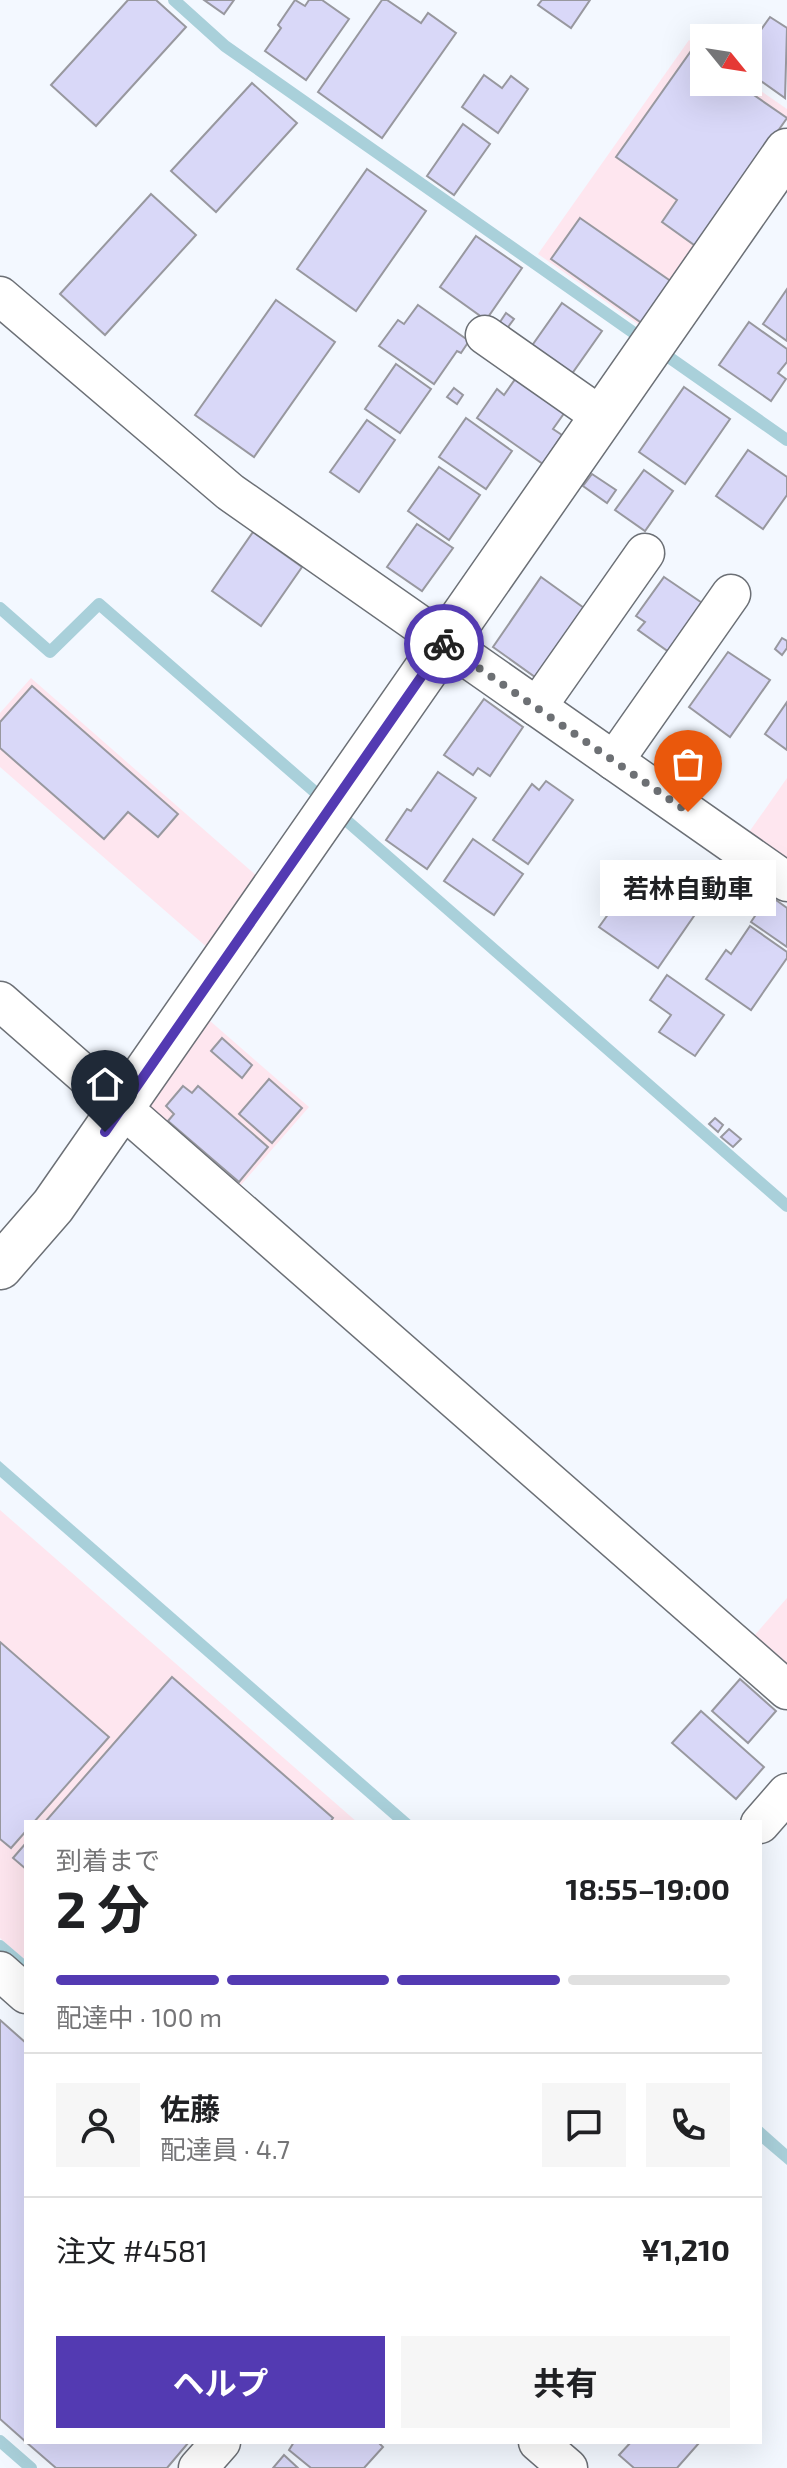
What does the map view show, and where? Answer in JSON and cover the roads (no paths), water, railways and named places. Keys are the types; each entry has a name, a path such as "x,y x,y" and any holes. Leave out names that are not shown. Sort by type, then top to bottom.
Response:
{"street":[{"path":"0,1267 53,1206 787,151"},
{"path":"0,296 230,492 787,882"},
{"path":"485,335 602,417"},
{"path":"537,707 645,553"},
{"path":"614,761 731,594"},
{"path":"0,1001 787,1690"},
{"path":"762,1822 787,1793"},
{"path":"0,1971 24,1992"},
{"path":"198,2468 219,2444"},
{"path":"540,2444 568,2468"}],"water":[{"path":"0,1461 411,1820 393,1820 0,1477"},
{"path":"762,2127 787,2149 787,2165 762,2144"}],"waterway":[{"path":"174,0 225,46 634,333"},
{"path":"670,358 787,440"},
{"path":"0,608 50,652 99,604 315,792"},
{"path":"347,821 787,1206"},
{"path":"0,1946 21,1964"},
{"path":"0,2441 31,2468"}],"place":[{"name":"若林自動車","path":"688,812"}]}
